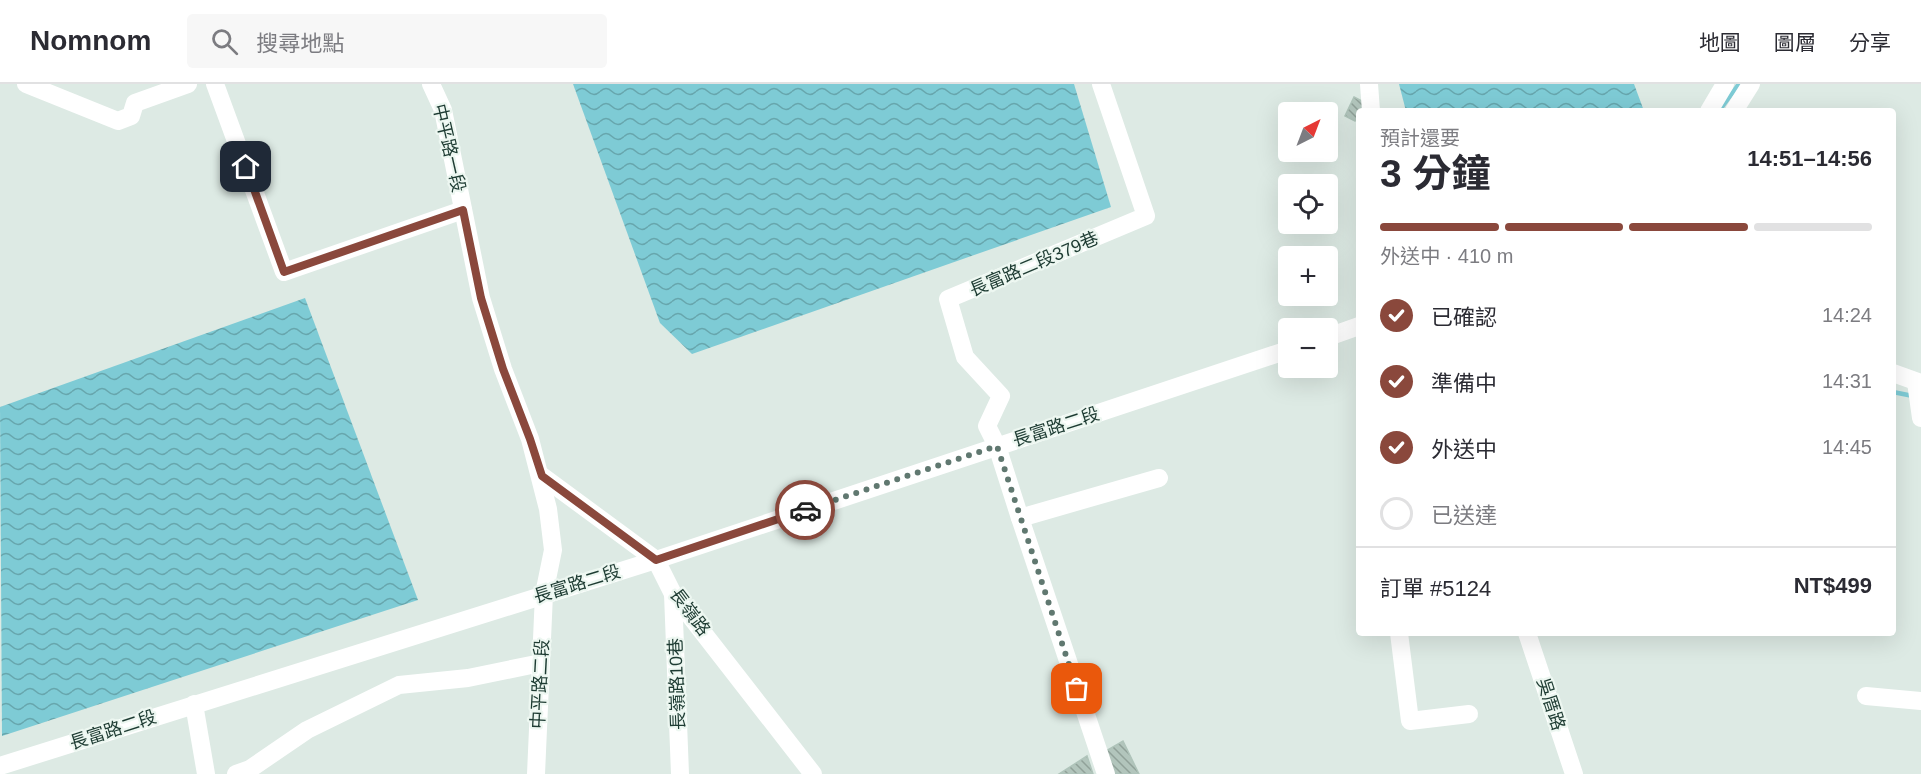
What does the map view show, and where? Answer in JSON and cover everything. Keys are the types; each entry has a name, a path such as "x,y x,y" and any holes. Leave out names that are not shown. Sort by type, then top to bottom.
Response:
{"street":[{"path":"26,84 118,121 131,116 135,103 188,84"},
{"path":"215,84 284,272 463,210"},
{"name":"中平路一段","path":"431,84 443,110 481,298 503,369 542,476 553,550 544,594"},
{"name":"長富路二段379巷","path":"997,446 987,426 1001,396 965,357 948,299 1146,216 1101,84"},
{"path":"1369,84 1371,108"},
{"path":"1711,108 1725,84"},
{"path":"1736,108 1751,84"},
{"path":"1338,333 1356,327"},
{"name":"長富路二段","path":"0,766 656,560 1278,353"},
{"path":"1896,374 1918,382 1919,412"},
{"path":"997,446 1106,774"},
{"name":"長嶺路","path":"542,476 656,560 673,594 752,691 813,774"},
{"path":"1020,518 1159,478"},
{"name":"中平路二段","path":"536,774 544,594"},
{"name":"長嶺路10巷","path":"673,594 680,774"},
{"path":"1399,636 1410,721 1469,714"},
{"name":"吳厝路","path":"1528,636 1574,774"},
{"path":"236,774 250,769 307,730 399,685 468,678 542,663"},
{"path":"1866,696 1921,701"},
{"path":"194,704 206,774"}],"water":[{"path":"573,84 1074,84 1111,207 692,354 660,323"},
{"path":"1399,84 1634,84 1643,108 1405,108"},
{"path":"305,298 418,600 2,736 0,407"}],"building":[{"path":"1354,97 1364,102 1361,108 1356,108 1355,121 1345,116"},
{"path":"1123,741 1139,774 1111,774 1104,752"},
{"path":"1087,756 1093,774 1059,774"}],"waterway":[{"path":"1721,108 1739,84"},
{"path":"1896,393 1913,396"}],"way so far":[{"path":"805,510 997,446 1077,689"}],"route":[{"path":"246,167 284,272 463,210 481,298 503,369 542,476 656,560 805,510"}]}
